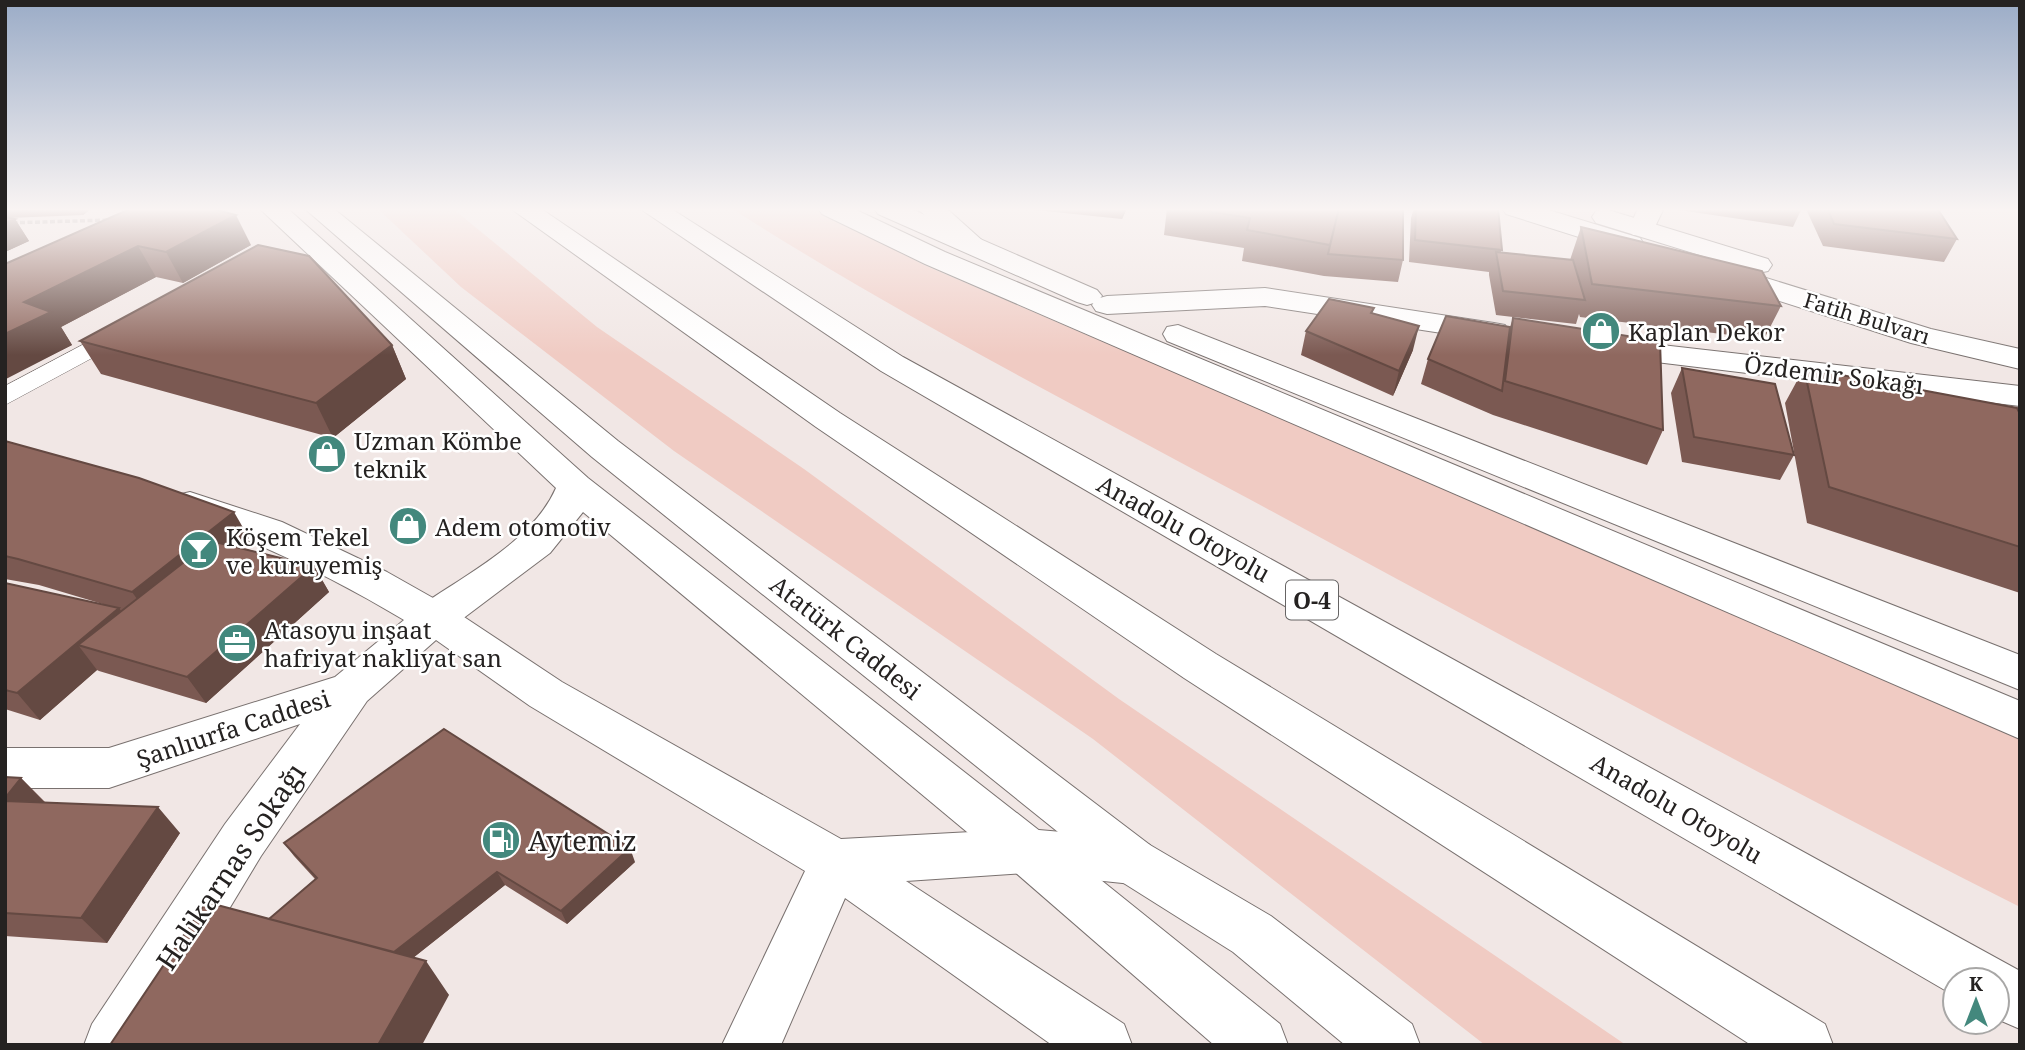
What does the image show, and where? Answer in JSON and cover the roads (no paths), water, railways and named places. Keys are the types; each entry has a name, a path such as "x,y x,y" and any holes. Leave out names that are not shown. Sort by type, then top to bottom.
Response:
{"main road":[{"path":"325,257 575,486 1027,851 1258,1045"},
{"name":"Atatürk Caddesi","path":"376,257 605,449 1132,861 1252,934 1391,1045"},
{"path":"593,257 828,420 1200,666 1804,1045"},
{"name":"Anadolu Otoyolu","path":"727,257 892,364 1955,966"},
{"path":"1002,257 1107,305 2020,673"},
{"name":"Fatih Bulvarı","path":"1671,257 1922,336 2020,359"},
{"name":"Fatih Bulvarı","path":"1754,257 1903,311 2020,335"},
{"path":"934,258 966,263 1050,299 1107,305 1265,297 1521,337"},
{"path":"934,258 2020,721"},
{"name":"Özdemir Sokağı","path":"1576,344 2020,396"},
{"name":"Şanlıurfa Caddesi","path":"5,768 109,768 351,689 434,618 537,544 564,513 575,486"},
{"path":"163,495 268,531 373,582 434,618 546,694 835,862 1103,1045"},
{"name":"Halikarnas Sokağı","path":"113,1045 243,840 351,689"},
{"path":"835,862 1027,851 1132,861"},
{"path":"751,1045 835,862"}],"lane":[{"path":"5,397 147,319"}],"place":[{"name":"Kaplan Dekor","path":"1601,331"},
{"name":"Uzman Kömbe teknik","path":"327,454"},
{"name":"Adem otomotiv","path":"408,526"},
{"name":"Köşem Tekel ve kuruyemiş","path":"199,550"},
{"name":"Atasoyu inşaat hafriyat nakliyat san","path":"237,643"},
{"name":"Aytemiz","path":"501,840"}]}
